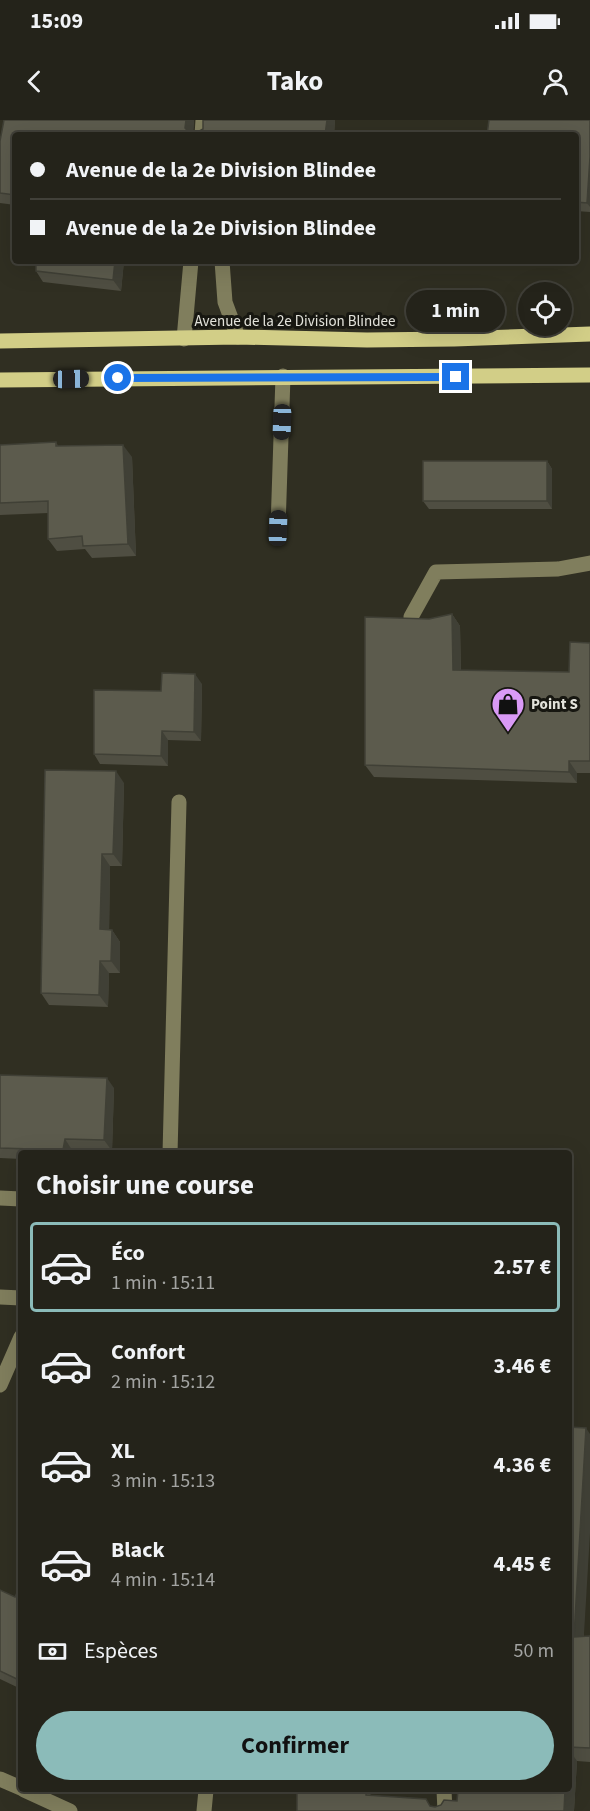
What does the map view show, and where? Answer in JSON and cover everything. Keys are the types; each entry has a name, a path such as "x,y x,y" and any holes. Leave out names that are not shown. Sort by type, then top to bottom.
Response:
{"main road":[{"name":"Avenue de la 2e Division Blindee","path":"0,341 238,337 433,340 590,334"},
{"path":"0,380 590,375"}],"street":[{"path":"184,339 191,264"},
{"path":"222,264 225,302 238,337"},
{"path":"278,528 283,376"},
{"path":"411,617 436,572 558,569 590,563"},
{"path":"171,1150 179,802"},
{"path":"0,1198 18,1199"},
{"path":"0,1297 18,1298"},
{"path":"0,1384 18,1344"},
{"path":"0,1779 18,1787"},
{"path":"29,1792 70,1811"},
{"path":"204,1811 206,1792"},
{"path":"444,1792 445,1811"}],"building":[{"path":"4,120 186,120 185,128 189,132 12,132 12,195 0,193 0,141"},
{"path":"203,120 327,120 325,132 198,132 203,129"},
{"path":"489,120 590,120 587,203 579,202 579,132 487,132"},
{"path":"36,264 115,264 113,280 36,271"},
{"path":"56,442 56,446 123,445 128,544 83,546 82,536 48,539 48,501 0,503 0,445"},
{"path":"423,461 547,461 547,501 423,501"},
{"path":"452,614 453,670 569,672 570,642 590,643 590,761 569,761 569,772 365,765 365,617 429,619"},
{"path":"162,673 195,674 194,732 162,731 161,756 94,754 94,690 161,691"},
{"path":"45,770 116,771 113,854 102,854 100,929 112,930 111,961 100,961 99,995 41,993"},
{"path":"0,1075 107,1078 104,1140 65,1139 63,1150 0,1148"},
{"path":"572,1427 586,1428 574,1637 590,1636 590,1748 572,1747"},
{"path":"0,1590 15,1597 18,1590 18,1680 0,1671"},
{"path":"297,1792 366,1792 366,1795 426,1799 430,1806 435,1807 441,1805 444,1800 457,1801 458,1792 565,1792 564,1811 297,1811"}],"place":[{"name":"Point S","path":"508,733"}],"route":[{"path":"118,378 456,377"}]}
